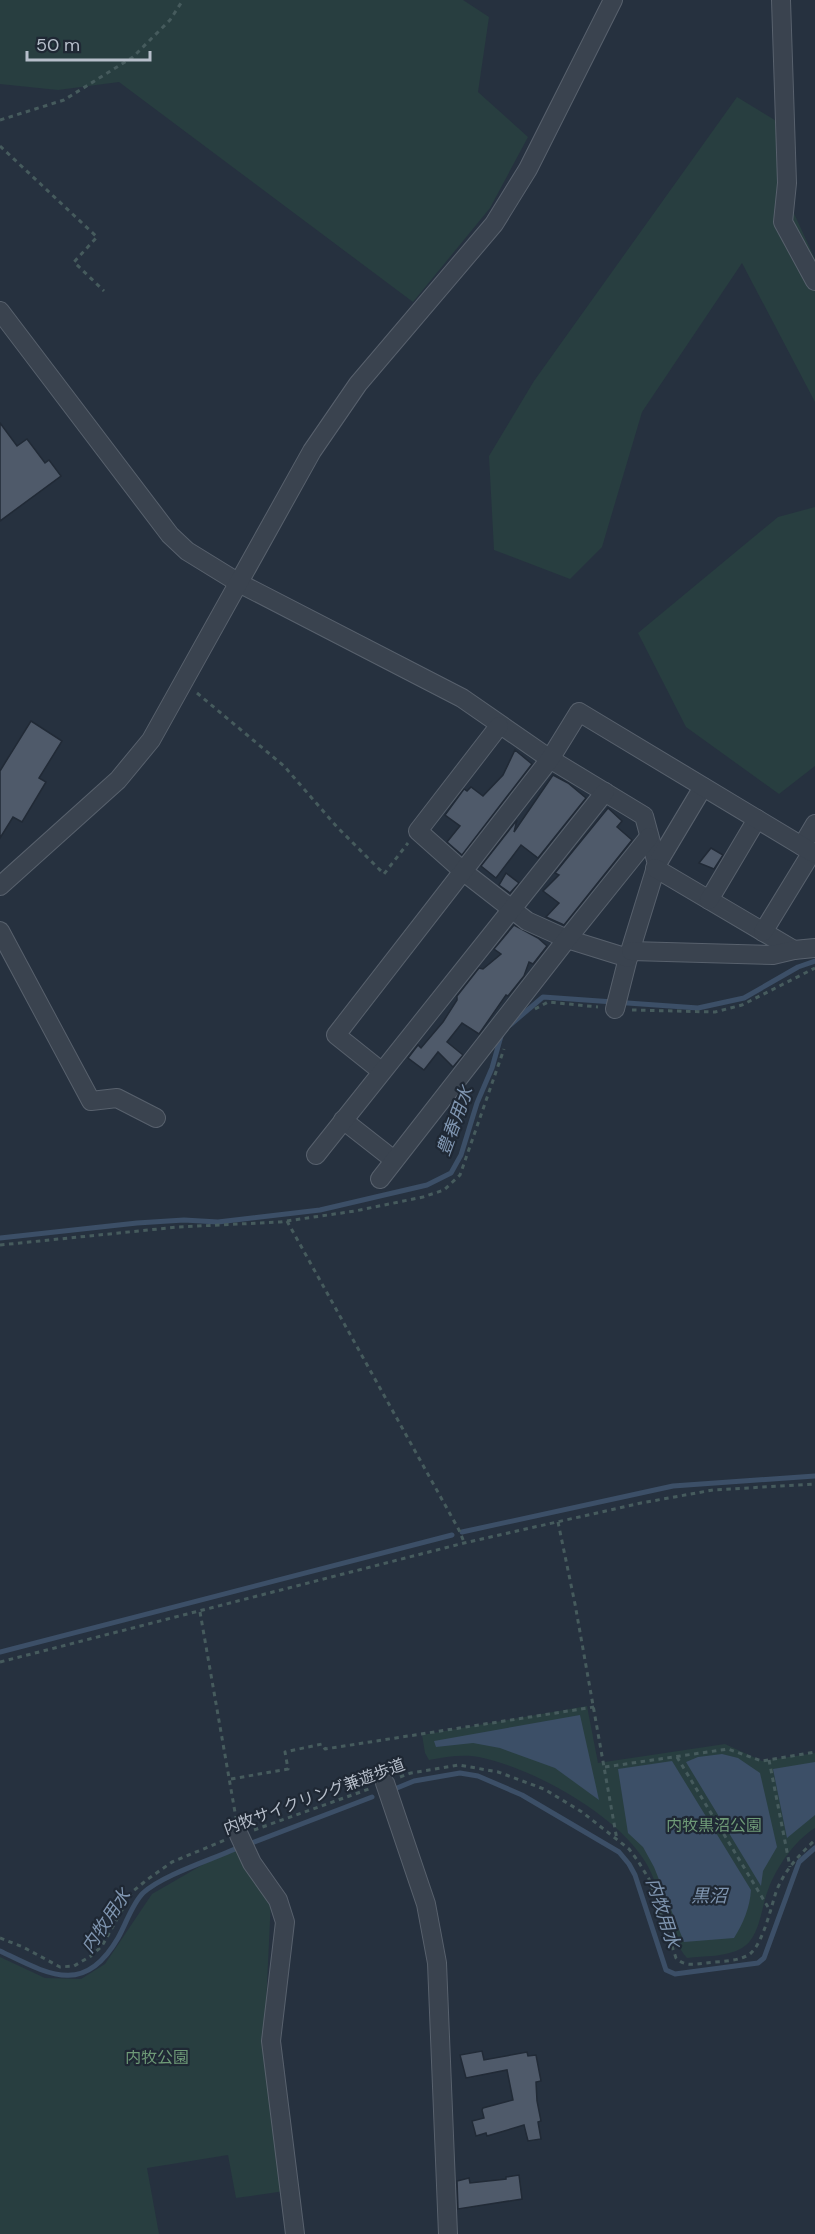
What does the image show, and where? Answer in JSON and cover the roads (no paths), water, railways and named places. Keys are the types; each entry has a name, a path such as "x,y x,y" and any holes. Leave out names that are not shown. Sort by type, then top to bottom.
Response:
{"street":[{"path":"0,886 118,780 151,740 312,451 334,417 358,384 494,224 528,169 613,0"},
{"path":"781,0 787,183 783,222 815,281"},
{"path":"0,311 170,535 187,551 239,583 462,698 550,759 644,816 656,866 794,950"},
{"path":"381,1071 336,1035 550,759 579,712 810,850"},
{"path":"500,726 418,831 464,872 527,921 567,939 630,955 773,955 815,948"},
{"path":"617,1000 656,866 704,787"},
{"path":"316,1155 605,792"},
{"path":"709,900 757,819"},
{"path":"764,932 810,850 815,824"},
{"path":"380,1179 649,837"},
{"path":"0,931 91,1101 117,1098 156,1118"},
{"path":"343,1120 394,1160"},
{"path":"385,1784 426,1904 437,1964 448,2234"},
{"path":"239,1835 252,1863 278,1900 285,1922 271,2041 295,2234"}],"water":[{"path":"580,1715 599,1800 555,1768 500,1748 473,1743 436,1747 434,1741"},
{"name":"黒沼","path":"722,1754 738,1758 760,1773 777,1847 763,1871 761,1886 686,1762 698,1757"},
{"name":"黒沼","path":"672,1761 751,1890 746,1915 734,1938 684,1942 654,1867 643,1847 628,1833 618,1769"},
{"path":"815,1762 815,1815 787,1838 773,1769"}],"waterway":[{"name":"豊春用水","path":"510,1025 543,997 698,1008 744,998 798,967 815,961"},
{"name":"豊春用水","path":"0,1238 137,1223 184,1220 218,1222 320,1210 427,1185 451,1173 461,1155 501,1036"},
{"path":"462,1532 673,1486 815,1476"},
{"path":"0,1652 452,1535"},
{"name":"内牧用水","path":"397,1788 414,1781 460,1773 478,1776 522,1795 619,1852 635,1875 666,1970 675,1974 758,1963 764,1958 799,1862 815,1848"},
{"name":"内牧用水","path":"249,1844 372,1797"},
{"name":"内牧用水","path":"0,1951 49,1973 78,1974 92,1968 105,1956 118,1938 132,1908 143,1893 174,1874 235,1849"}],"park label":[{"name":"内牧黒沼公園","path":"714,1825"},
{"name":"内牧公園","path":"157,2057"}]}
